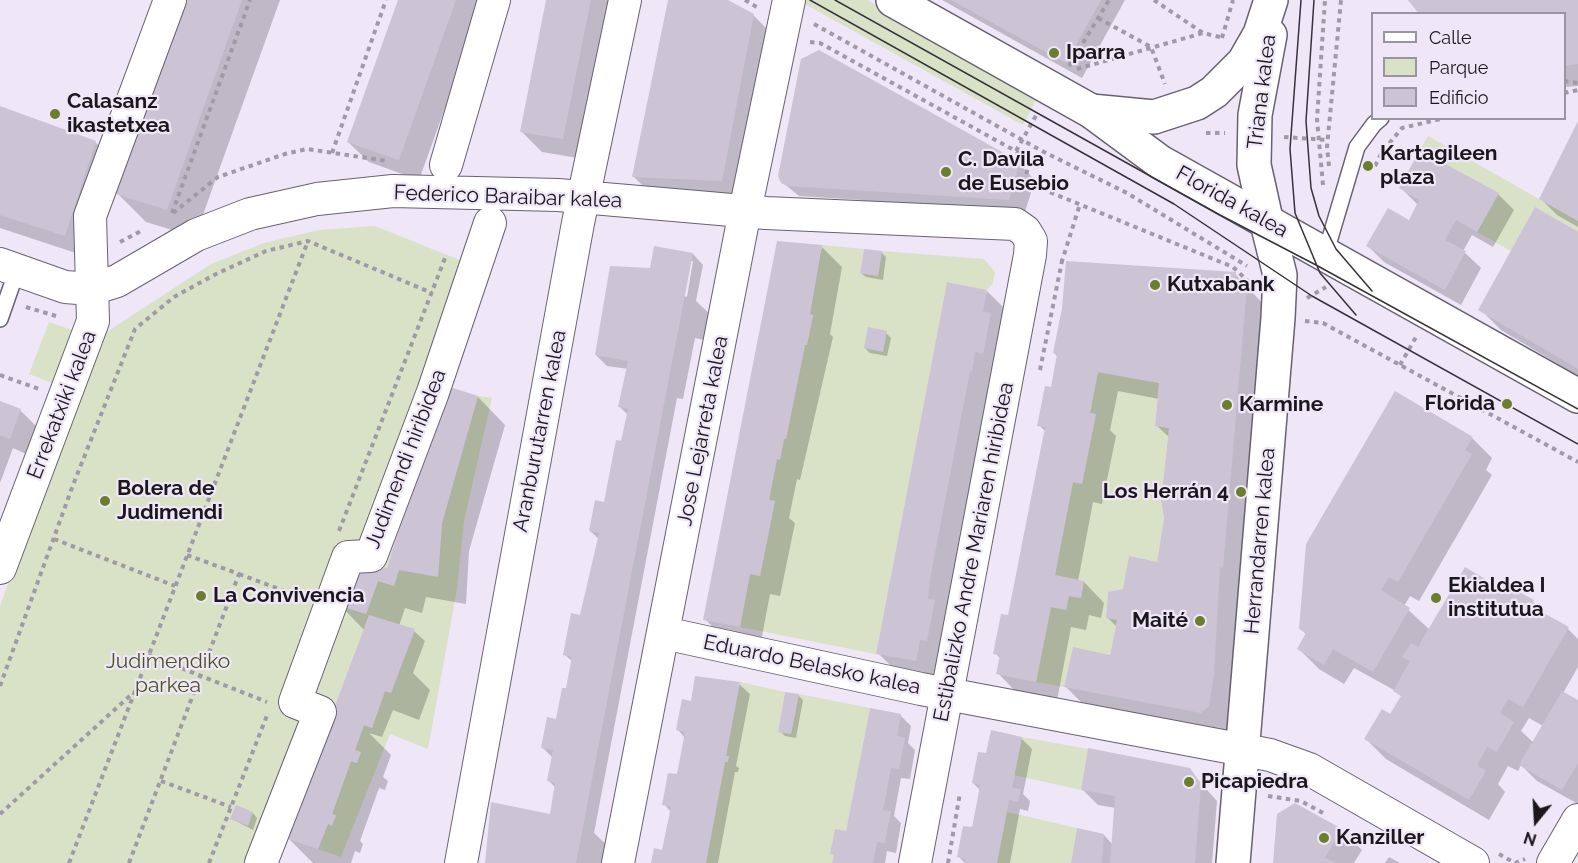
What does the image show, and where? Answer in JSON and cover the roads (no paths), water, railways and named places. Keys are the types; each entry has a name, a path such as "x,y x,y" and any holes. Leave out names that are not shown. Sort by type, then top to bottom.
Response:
{"main road":[{"name":"Florida kalea","path":"893,0 1091,111 1160,162 1266,219 1334,261 1578,396"},
{"name":"Triana kalea","path":"1091,111 1154,117 1197,103 1214,92 1244,62 1260,34 1273,0"},
{"name":"Triana kalea","path":"1266,219 1254,165 1255,115 1273,0"},
{"name":"Herrandarren kalea","path":"1233,863 1242,750 1264,297 1277,258 1266,219"}],"street":[{"name":"Errekatxiki kalea","path":"0,568 93,321 90,216 170,0"},
{"path":"446,165 494,0"},
{"name":"Aranburutarren kalea","path":"461,863 584,197 625,0"},
{"name":"Jose Lejarreta kalea","path":"618,863 745,211 787,10"},
{"name":"Federico Baraibar kalea","path":"9,267 65,287 92,289 117,282 196,235 250,214 317,199 393,191 434,190 584,197 745,211 1015,224 1025,231 1031,241"},
{"name":"Judimendi hiribidea","path":"261,863 320,712 295,702 348,557 371,556 433,392 490,223"},
{"name":"Estibalizko Andre Mariaren hiribidea","path":"915,863 1031,241"},
{"name":"Eduardo Belasko kalea","path":"664,633 946,694 1270,755 1309,769 1473,863"},
{"path":"1553,863 1578,820"}],"lane":[{"path":"1334,261 1336,221 1357,147 1379,120"},
{"path":"0,319 8,300 9,267"}],"tram line":[{"path":"810,0 1174,204 1312,296 1578,444"},
{"path":"835,0 1220,215 1578,409"},
{"path":"1301,0 1290,149 1295,213 1320,273 1356,315"},
{"path":"1314,0 1306,121 1311,188 1319,216 1336,249 1372,291"}],"place":[{"name":"Iparra","path":"1054,53"},
{"name":"Calasanz ikastetxea","path":"55,114"},
{"name":"Kartagileen plaza","path":"1368,166"},
{"name":"C. Davila de Eusebio","path":"946,172"},
{"name":"Kutxabank","path":"1155,285"},
{"name":"Florida","path":"1507,404"},
{"name":"Karmine","path":"1227,405"},
{"name":"Los Herrán 4","path":"1241,492"},
{"name":"Bolera de Judimendi","path":"105,501"},
{"name":"La Convivencia","path":"201,596"},
{"name":"Ekialdea I institutua","path":"1436,598"},
{"name":"Maité","path":"1200,621"},
{"name":"Picapiedra","path":"1189,782"},
{"name":"Kanziller","path":"1324,838"}],"park label":[{"name":"Judimendiko parkea","path":"168,674"}]}
